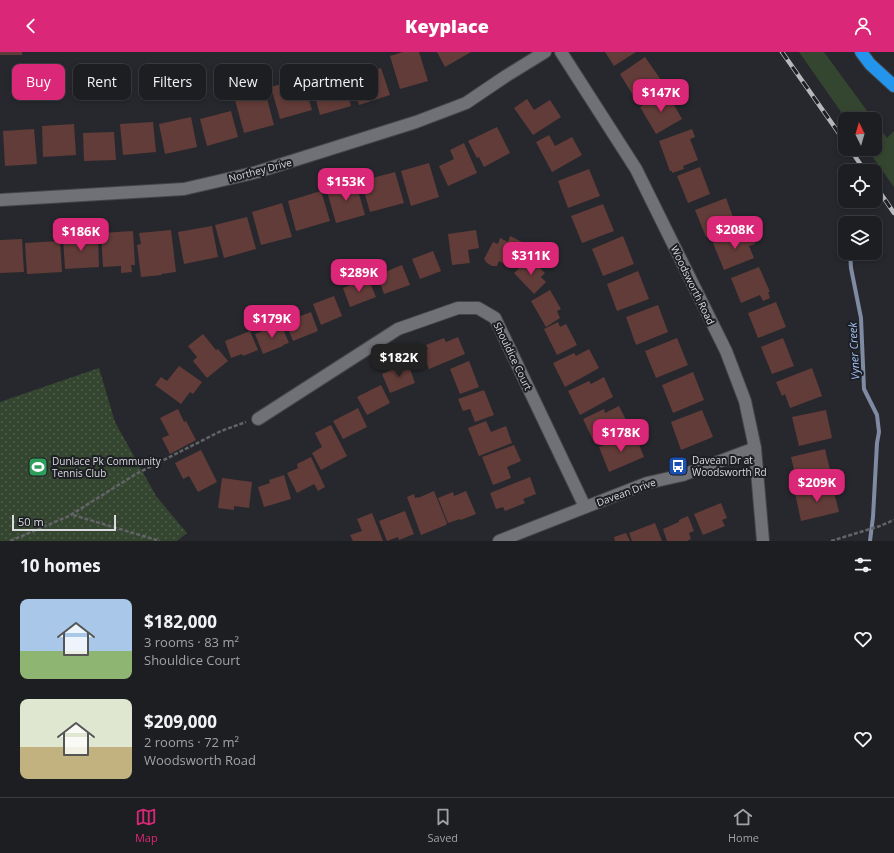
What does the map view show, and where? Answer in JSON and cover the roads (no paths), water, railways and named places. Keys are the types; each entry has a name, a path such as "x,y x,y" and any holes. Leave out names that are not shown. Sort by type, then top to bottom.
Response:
{"highway":[{"path":"861,52 870,64 894,86"}],"street":[{"name":"Northey Drive","path":"0,200 184,189 257,172 416,122 466,103 545,52"},
{"name":"Woodsworth Road","path":"561,52 636,169 726,351 746,401 755,448 763,541"},
{"name":"Shouldice Court","path":"258,420 398,330 458,308 478,308 495,318 585,507"},
{"name":"Davean Drive","path":"499,541 647,483 683,475 755,448"}],"waterway":[{"name":"Vyner Creek","path":"850,260 861,318 864,389 877,415 879,432 870,541"}],"railway":[{"path":"782,52 838,132"},
{"path":"855,156 860,164"},
{"path":"882,195 894,213"}],"place":[{"name":"Davean Dr at Woodsworth Rd","path":"678,466"},
{"name":"Dunlace Pk Community Tennis Club","path":"38,467"}]}
